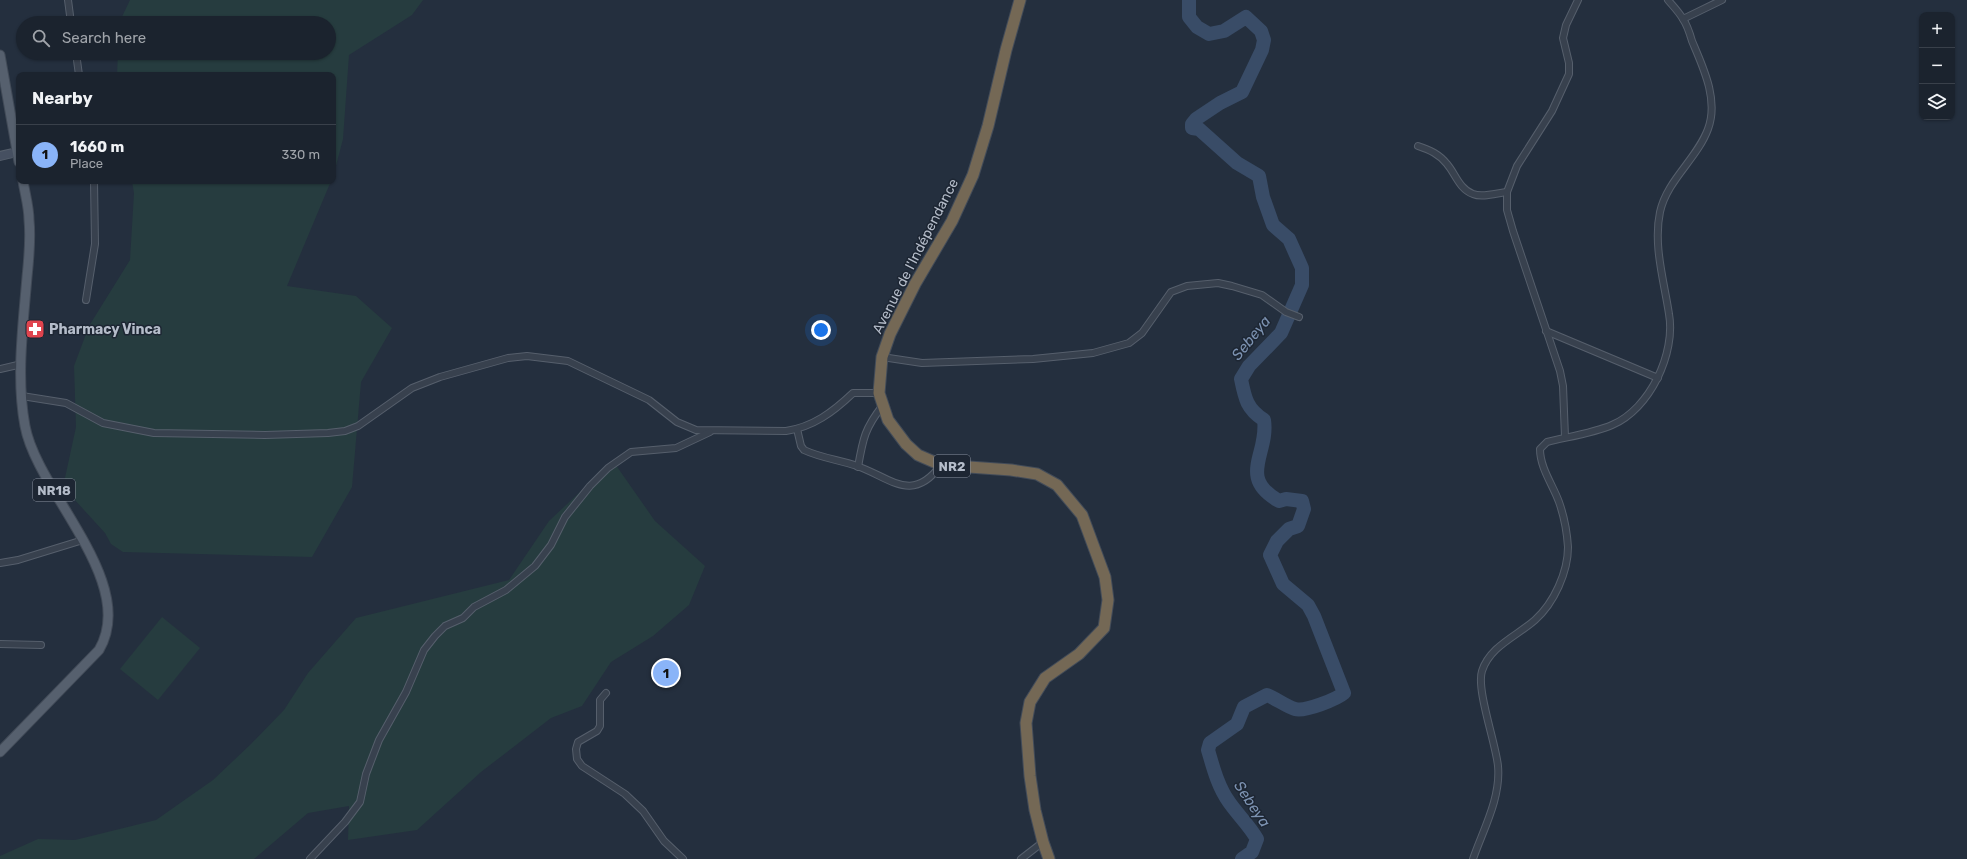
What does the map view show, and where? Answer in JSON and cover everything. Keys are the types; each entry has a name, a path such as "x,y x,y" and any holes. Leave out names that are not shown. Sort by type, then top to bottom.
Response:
{"highway":[{"name":"Avenue de l'Indépendance","path":"1020,0 1006,50 988,126 973,175 956,214 915,284 890,334 882,357 879,393 888,420 906,444 918,454 941,465 1011,470 1037,474 1057,485 1082,515 1106,577 1108,600 1104,628 1079,654 1045,678 1030,702 1026,722 1026,739 1035,810 1042,842 1049,859"}],"main road":[{"path":"0,55 16,146"},
{"name":"NR18","path":"0,752 99,650 104,642 107,631 109,602 102,582 83,540 43,470 28,439 25,426 22,396 22,364 30,243 30,219 24,184"}],"street":[{"path":"68,0 70,16"},
{"path":"1565,437 1563,386 1560,371 1513,231 1507,210 1507,192 1518,166 1552,111 1569,74 1569,63 1563,38 1566,24 1578,0"},
{"path":"1473,859 1497,789 1498,768 1495,743 1482,695 1481,672 1487,660 1499,646 1535,620 1547,608 1560,584 1568,548 1565,522 1559,503 1544,468 1540,456 1540,449 1547,442 1612,425 1630,414 1648,393 1658,378 1665,361 1671,334 1670,316 1659,258 1658,227 1660,211 1667,193 1708,129 1712,114 1712,100 1707,80 1684,19 1668,0"},
{"path":"1684,19 1722,0"},
{"path":"77,60 79,72"},
{"path":"1418,146 1433,151 1441,158 1463,188 1473,194 1490,195 1507,192"},
{"path":"0,156 16,152"},
{"path":"86,300 95,244 94,184"},
{"path":"882,357 922,363 1033,359 1093,353 1129,343 1142,333 1171,292 1187,286 1218,283 1232,286 1262,295 1286,312 1296,316"},
{"path":"1546,331 1658,378"},
{"path":"22,396 66,403 103,423 154,433 265,435 345,431 358,426 412,388 433,380 508,358 527,356 568,361 648,400 684,426 696,430 711,432 786,431 798,429 827,416 852,393 879,393"},
{"path":"0,369 22,364"},
{"path":"858,467 862,445 869,424 883,405"},
{"path":"798,429 801,446 804,450 858,467 893,483 912,486 923,483 934,475 941,465"},
{"path":"310,859 345,822 360,802 366,774 379,740 406,692 424,650 434,636 445,626 463,618 474,607 506,590 535,566 551,545 565,517 590,486 608,468 631,452 676,448 711,432"},
{"path":"0,563 18,560 83,540"},
{"path":"0,644 40,646"},
{"path":"606,693 600,700 600,726 597,731 578,742 576,749 577,759 582,766 625,794 643,811 664,841 683,859"},
{"path":"1023,858 1042,842"}],"green space":[{"path":"130,0 423,0 412,15 349,55 343,139 336,166 336,72 117,72 118,60 336,60 336,16 122,16"},
{"path":"132,184 330,184 287,286 356,296 392,328 361,382 352,487 312,557 123,552 111,544 105,533 63,487 76,427 74,366 89,326 130,260 134,193"},
{"path":"613,461 655,521 705,566 689,605 653,636 611,662 582,706 551,718 481,772 417,830 348,840 349,806 308,813 254,859 0,859 0,856 38,839 75,840 156,820 213,780 251,744 284,710 308,673 356,618 509,580 549,521"},
{"path":"162,617 200,648 158,700 120,669"}],"waterway":[{"name":"Sebeya","path":"1189,0 1189,17 1197,27 1209,34 1224,31 1246,17 1261,31 1264,40 1262,50 1242,92 1220,103 1196,119 1192,124 1192,128 1199,129 1237,163 1259,176 1263,197 1273,225 1289,239 1302,268 1302,285 1281,333 1249,366 1241,379 1250,407 1264,420 1263,444 1257,474 1260,483 1267,492 1279,501 1286,499 1302,501 1304,509 1298,526 1289,529 1277,541 1270,555 1283,584 1308,605 1314,616 1344,693 1321,704 1306,709 1292,708 1267,695 1244,707 1237,724 1210,743 1208,750 1216,777 1222,790 1229,802 1251,829 1257,839 1252,852 1242,859"}],"place":[{"name":"Pharmacy Vinca","path":"35,329"},
{"name":"1660 m","path":"666,673"}]}
